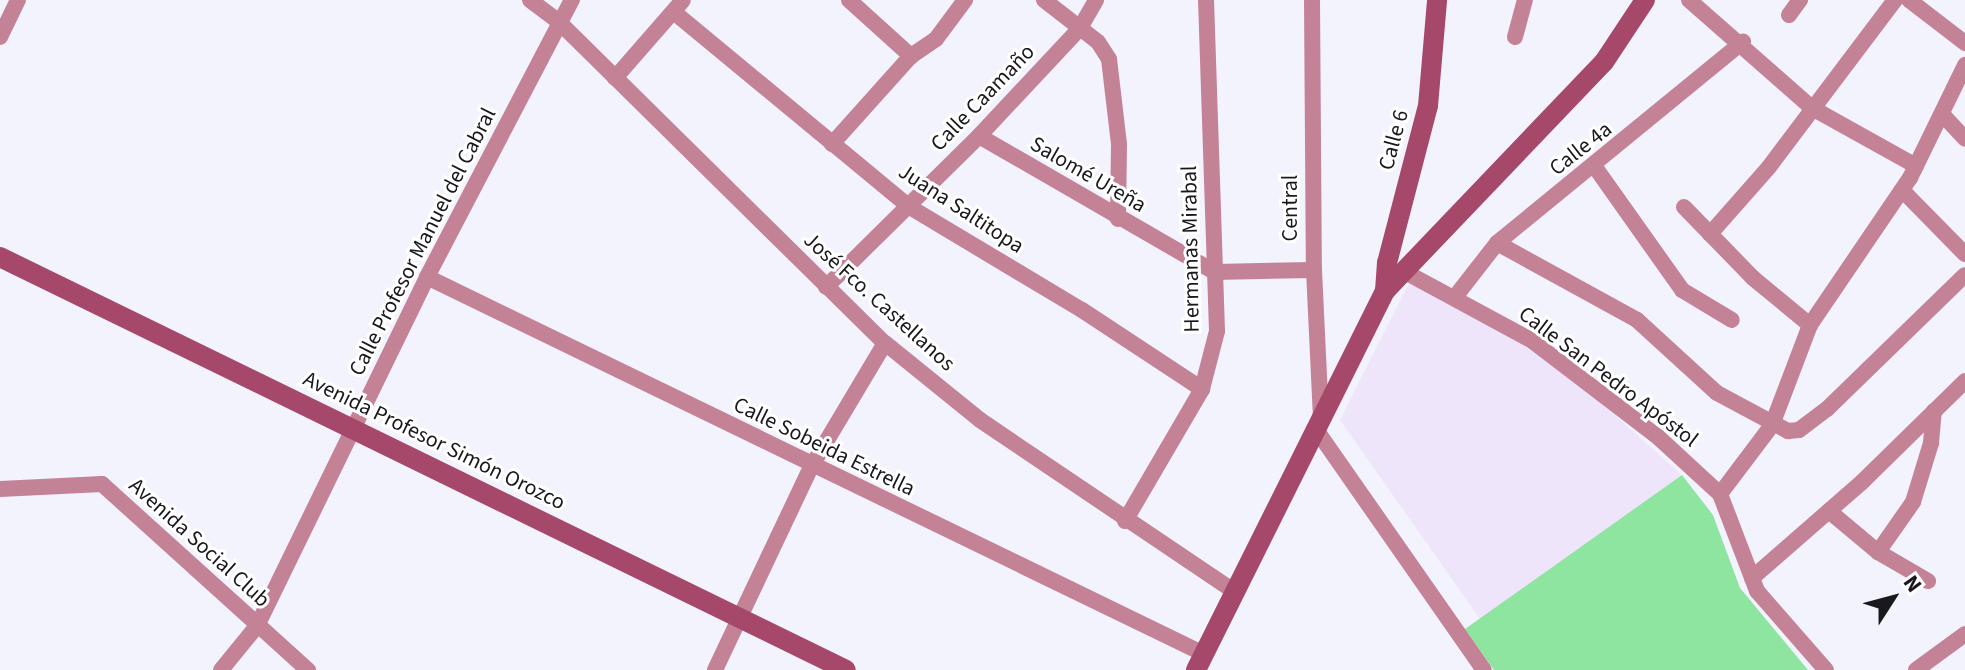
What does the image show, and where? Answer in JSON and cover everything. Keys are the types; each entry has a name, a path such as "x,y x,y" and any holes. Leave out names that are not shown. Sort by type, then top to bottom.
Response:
{"street":[{"path":"0,37 18,0"},
{"name":"José Fco. Castellanos","path":"530,0 559,22 885,343 980,420 1125,521 1235,592"},
{"name":"Calle Profesor Manuel del Cabral","path":"221,670 257,626 356,429 427,277 572,0"},
{"path":"849,0 911,56"},
{"path":"832,144 911,56 936,39 965,0"},
{"path":"1044,0 1098,42 1115,77 1118,219"},
{"name":"Calle Caamaño","path":"826,287 979,136 1080,28 1096,0"},
{"name":"Hermanas Mirabal","path":"1125,521 1202,389 1217,331 1206,0"},
{"name":"Central","path":"1312,0 1318,422"},
{"name":"Calle 6","path":"1385,291 1387,263 1428,106 1437,0"},
{"path":"1515,37 1525,0"},
{"path":"1200,662 1385,291 1407,273 1512,152 1604,62 1645,0"},
{"path":"1789,15 1800,0"},
{"path":"1710,234 1895,0"},
{"path":"1909,0 1965,43"},
{"path":"1694,2 1836,126 1916,166"},
{"path":"615,78 679,6"},
{"name":"Juana Saltitopa","path":"679,6 832,144 908,206 1082,310 1202,389"},
{"name":"Calle 4a","path":"1455,297 1497,243 1595,167 1743,42"},
{"path":"1720,494 1772,425 1810,325 1902,190 1965,65"},
{"path":"1942,114 1965,139"},
{"name":"Salomé Ureña","path":"979,136 1118,219 1215,272 1314,270"},
{"path":"1595,167 1682,290 1732,320"},
{"path":"1902,190 1965,254"},
{"path":"1684,207 1810,325"},
{"path":"1497,243 1637,320 1717,393 1788,431 1813,421 1965,275"},
{"name":"Avenida Profesor Simón Orozco","path":"0,257 846,670"},
{"name":"Calle San Pedro Apóstol","path":"1407,273 1531,340 1658,437 1720,494 1757,591 1826,670"},
{"name":"Calle Sobeida Estrella","path":"427,277 1200,662"},
{"path":"715,670 811,467 885,343"},
{"path":"1752,578 1829,511 1965,381"},
{"path":"1878,552 1913,502 1931,443 1934,411"},
{"path":"1318,422 1484,670"},
{"name":"Avenida Social Club","path":"0,489 102,484 308,670"},
{"path":"1829,511 1878,552 1928,581"},
{"path":"1916,670 1965,634"}],"shaded area":[{"path":"1409,283 1489,317 1560,366 1682,475 1480,619 1340,420"}],"green space":[{"path":"1682,475 1713,515 1740,588 1808,670 1494,670 1465,629"}]}
